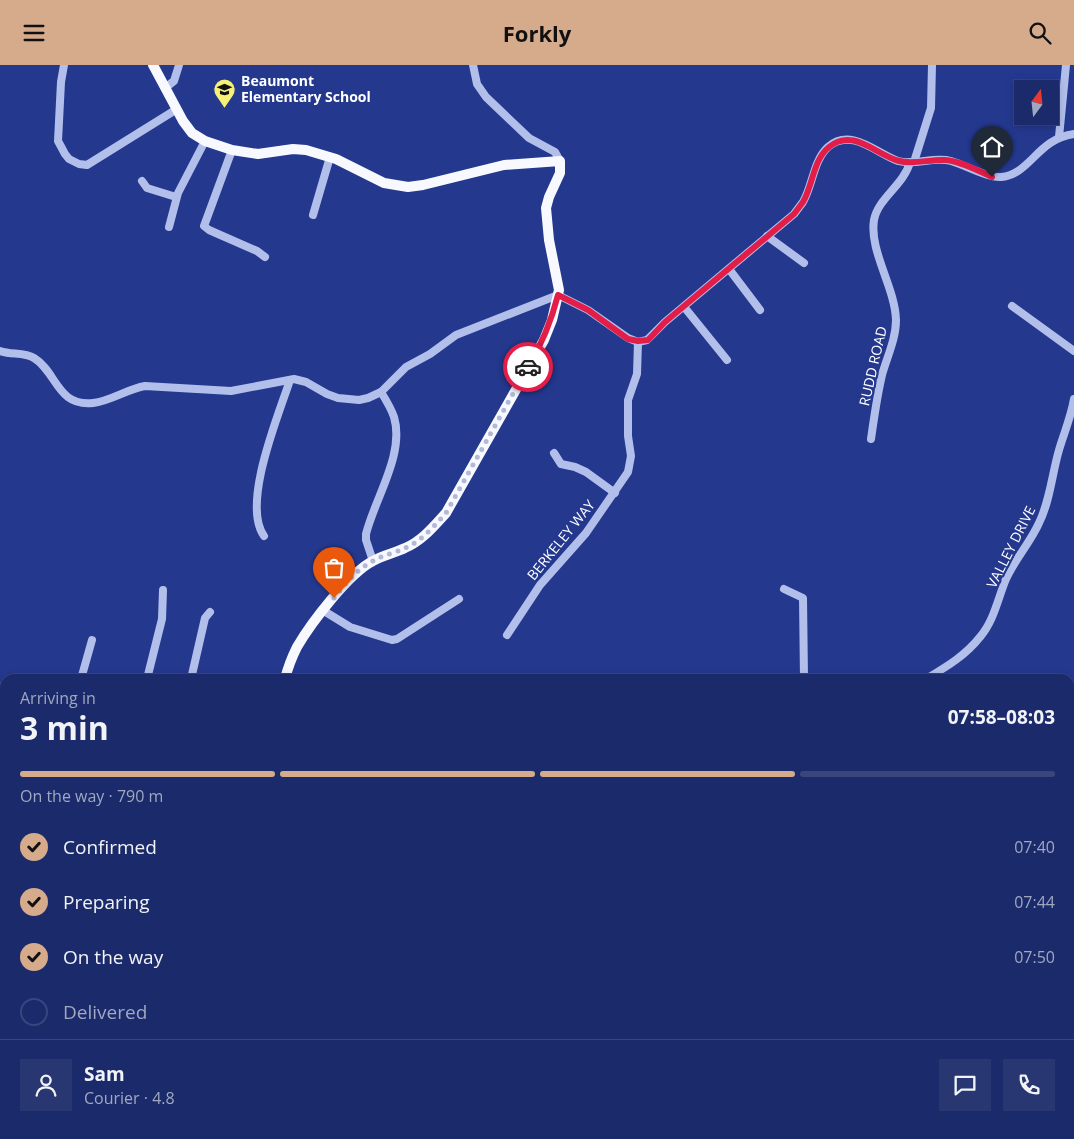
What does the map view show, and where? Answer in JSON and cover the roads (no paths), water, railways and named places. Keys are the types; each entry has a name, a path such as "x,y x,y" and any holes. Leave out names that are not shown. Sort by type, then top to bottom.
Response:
{"main road":[{"path":"152,65 187,128 205,141 232,150 258,154 298,149 330,157 384,183 408,187 504,165 560,161 560,173 549,197 546,209 549,240 560,286 552,321 544,340 446,513 412,545 373,561 342,587 298,646 286,674"}],"street":[{"path":"64,65 61,82 59,143 69,159 82,165 90,163 177,109"},
{"path":"165,88 174,81 179,65"},
{"path":"473,65 477,84 490,102 529,139 554,151 560,161"},
{"name":"RUDD ROAD","path":"870,439 882,376 894,335 896,321 894,303 875,241 874,221 877,209 901,182 912,162 931,108 932,65"},
{"path":"1059,137 1066,65"},
{"path":"0,351 34,358 43,366 62,393 72,399 87,403 101,401 145,386 231,391 290,380 306,382 331,395 349,399 368,398 381,392 406,367 430,354 456,335 558,295 588,310 628,339 648,340 665,322 794,214 803,201 820,158 826,149 839,141 854,140 868,145 898,161 948,160 992,177 999,177 1018,172 1045,145 1059,137 1074,134"},
{"path":"169,227 176,197 205,141"},
{"path":"232,150 204,226 208,230 257,251 265,257"},
{"path":"313,215 330,157"},
{"path":"142,181 148,188 176,197"},
{"path":"768,236 804,263"},
{"path":"729,269 760,309"},
{"path":"1012,306 1074,351"},
{"path":"684,308 727,360"},
{"name":"BERKELEY WAY","path":"507,635 540,585 586,533 628,472 632,456 628,436 628,400 636,374 638,341"},
{"path":"264,535 260,530 257,518 262,466 290,380"},
{"path":"373,561 366,540 366,534 396,441 394,415 381,392"},
{"name":"VALLEY DRIVE","path":"934,674 968,652 982,636 993,615 1007,577 1018,556 1031,538 1046,506 1051,480 1067,430 1074,399"},
{"path":"554,453 561,464 586,472 614,493"},
{"path":"784,589 803,598 804,674"},
{"path":"148,674 162,619 163,590"},
{"path":"324,611 350,627 386,639 397,639 459,599"},
{"path":"192,674 205,617 210,613"},
{"path":"82,674 92,639"}],"place":[{"name":"Beaumont Elementary School","path":"225,108"}]}
